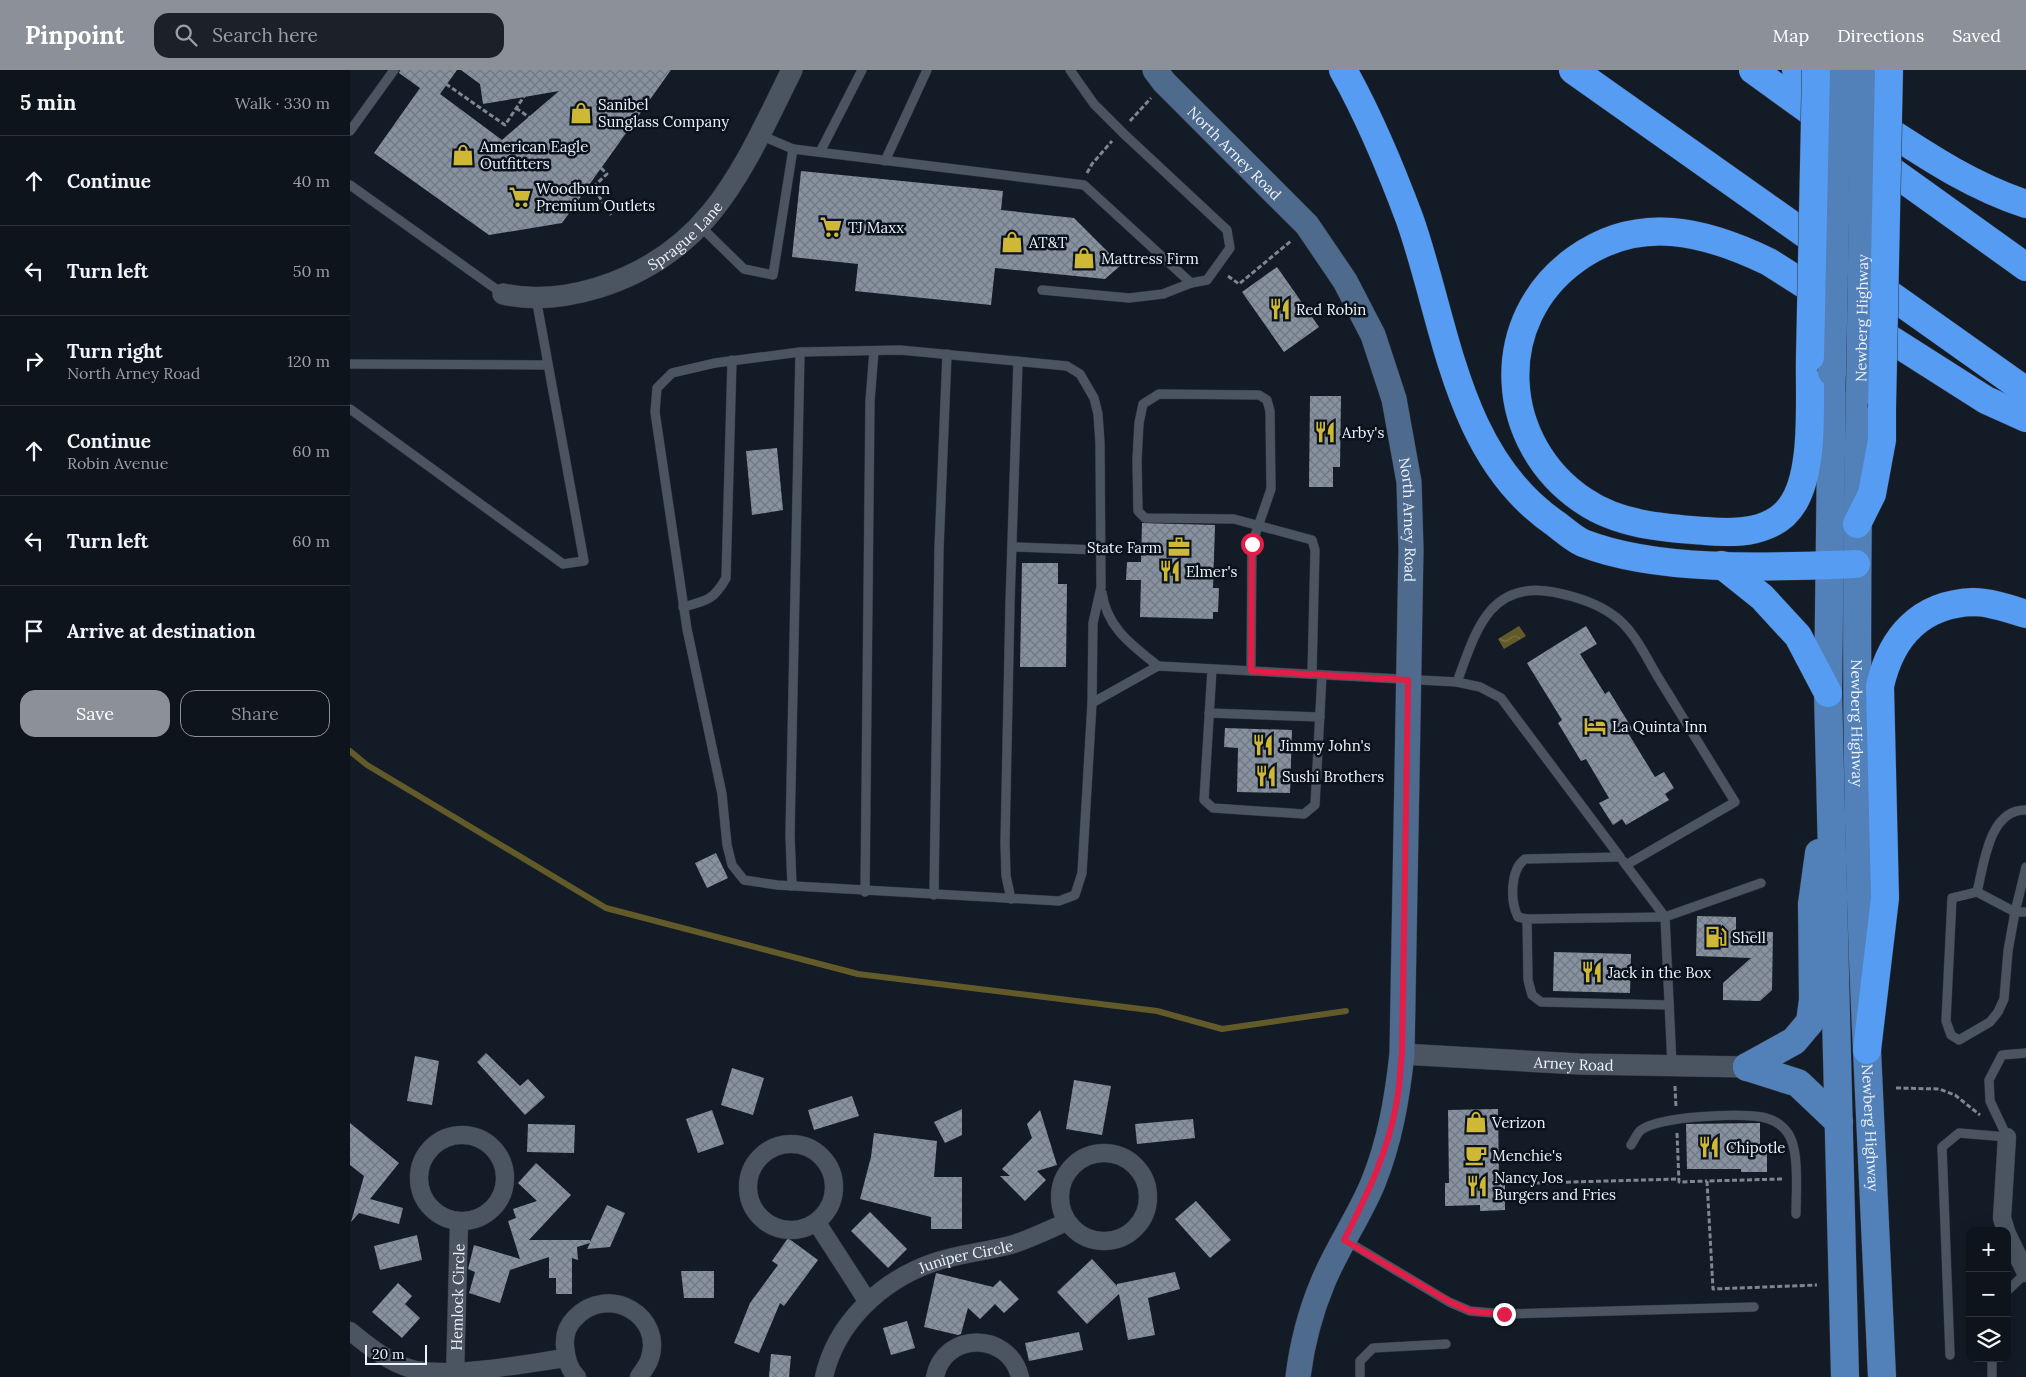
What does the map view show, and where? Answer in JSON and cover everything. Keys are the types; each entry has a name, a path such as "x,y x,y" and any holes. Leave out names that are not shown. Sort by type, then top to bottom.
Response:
{"highway":[{"path":"1343,70 1367,113 1410,220 1457,382 1470,418 1507,479 1538,512 1582,542 1645,560 1722,566 1856,564"},
{"path":"1573,70 2026,391"},
{"path":"1753,70 2026,267"},
{"path":"1796,70 1963,178 2000,196 2026,204"},
{"path":"1816,70 1810,357 1807,471 1800,492 1793,504 1779,518 1758,529 1737,534 1669,528 1639,523 1585,502 1563,485 1538,457 1523,424 1516,398 1515,369 1518,346 1525,323 1547,283 1562,268 1589,250 1617,238 1653,231 1679,232 1734,245 1769,262 1986,400 2026,418"},
{"path":"1857,524 1872,494 1882,440 1889,70"},
{"path":"1722,566 1762,597 1798,636 1828,693"},
{"path":"1867,1050 1885,898 1880,686 1885,665 1898,638 1936,610 1974,602 2026,614"}],"main road":[{"name":"North Arney Road","path":"1155,70 1164,82 1307,225 1345,281 1369,328 1394,399 1409,482 1411,549 1402,1054 1397,1100 1387,1143 1372,1184 1323,1281 1314,1304 1305,1333 1298,1377"},
{"name":"Newberg Highway","path":"1838,70 1828,693 1845,1377"},
{"name":"Newberg Highway","path":"1865,70 1856,564 1867,1050 1873,1135 1882,1377"},
{"path":"1747,1067 1794,1041 1810,1022 1814,1000 1812,904 1830,774"},
{"path":"1747,1067 1798,1083 1839,1122"}],"street":[{"name":"Sprague Lane","path":"503,294 517,298 569,295 612,283 679,247 720,204 760,135 792,70"},
{"name":"Arney Road","path":"1402,1054 1579,1064 1747,1067"},
{"path":"464,1134 480,1138 494,1149 502,1161 505,1176 503,1193 491,1210 474,1220 459,1222 437,1214 427,1205 419,1190 418,1170 425,1154 435,1143 451,1135 464,1134"},
{"path":"2005,1227 2002,1218 2007,1138"},
{"path":"794,1143 810,1147 824,1158 831,1170 835,1185 832,1202 817,1222 804,1229 788,1231 766,1224 756,1214 748,1199 747,1180 754,1164 764,1152 781,1144 794,1143"},
{"path":"1106,1153 1122,1157 1136,1167 1144,1180 1147,1195 1145,1212 1140,1222 1130,1232 1117,1239 1101,1241 1079,1233 1067,1222 1061,1208 1060,1189 1066,1173 1077,1162 1093,1154 1106,1153"},
{"name":"Hemlock Circle","path":"455,1375 459,1222"},
{"path":"817,1222 868,1302"},
{"name":"Juniper Circle","path":"824,1377 833,1347 851,1318 868,1302 909,1274 932,1263 1016,1244 1067,1222"},
{"path":"2011,1241 2026,1273"},
{"path":"577,1377 566,1358 564,1339 571,1322 582,1311 598,1303 611,1302 627,1306 641,1317 648,1329 652,1344 649,1361 638,1377"},
{"name":"Hemlock Circle","path":"350,1330 393,1360 416,1370 455,1375 566,1358"},
{"path":"935,1377 940,1362 951,1351 967,1343 980,1342 996,1346 1010,1356 1020,1377"}],"lane":[{"path":"350,131 394,70"},
{"path":"820,152 862,70"},
{"path":"885,161 927,70"},
{"path":"1042,290 1129,298 1163,294 1191,283 1207,280 1230,248 1228,230 1094,104 1070,70"},
{"path":"760,135 793,149 1084,185 1191,283"},
{"path":"701,226 744,269 773,275 793,149"},
{"path":"350,185 503,294"},
{"path":"350,409 563,564 584,561 536,298"},
{"path":"865,892 870,401 874,350"},
{"path":"1101,586 1093,623 1092,703 1082,873 1075,895 1059,902 865,892 744,880 732,865 727,845 722,794 683,607 655,412 657,388 672,373 732,360 800,352 900,350 1067,366 1080,374 1094,398 1098,414 1100,443 1099,550 1104,610 1110,621 1136,649 1158,666"},
{"path":"792,886 790,835 800,352"},
{"path":"934,895 939,549 946,354"},
{"path":"683,607 706,601 718,594 726,578 732,360"},
{"path":"1011,899 1006,876 1005,843 1018,361"},
{"path":"350,364 547,365"},
{"path":"1251,671 1252,544 1259,526 1271,489 1270,411 1267,400 1259,395 1158,394 1143,404 1139,423 1137,460 1138,511 1145,518 1234,519 1259,526 1312,540 1315,550 1312,674"},
{"path":"1013,547 1099,550"},
{"path":"1457,682 1475,634 1489,610 1510,595 1537,590 1580,598 1613,615 1636,640 1734,802 1623,861 1525,859 1519,863 1515,872 1514,908 1518,917 1527,919 1665,917 1761,883"},
{"path":"1092,703 1158,666 1457,682 1480,687 1501,698 1665,917 1672,1065"},
{"path":"1212,669 1204,800 1213,808 1304,814 1315,805 1322,675"},
{"path":"1209,713 1320,717"},
{"path":"1977,892 1987,851 1997,823 2015,810 2026,810"},
{"path":"2026,867 2015,912 2008,951 2004,998 1998,1012 1990,1022 1959,1040 1951,1035 1946,1021 1952,898 1977,892 2015,912 2026,912"},
{"path":"1527,919 1528,980 1532,995 1540,1002 1669,1005"},
{"path":"2007,1138 1990,1102 1989,1080 2002,1055 2026,1054"},
{"path":"1631,1145 1641,1130 1665,1121 1684,1117 1762,1117 1779,1123 1789,1134 1795,1151 1796,1214"},
{"path":"1950,1355 1942,1146 1959,1133 2007,1138"},
{"path":"1344,1240 1450,1302 1470,1311 1504,1314 1754,1307"},
{"path":"2011,1288 2026,1273"},
{"path":"1360,1377 1360,1361 1373,1348 1446,1344"},
{"path":"1992,1362 1992,1377"}],"path":[{"path":"446,84 505,125 528,92"},
{"path":"516,108 533,120"},
{"path":"601,168 607,174 593,187 611,215"},
{"path":"1216,267 1238,284 1283,249 1307,225"},
{"path":"1896,1088 1925,1088 1955,1095 2007,1138"},
{"path":"1796,1178 1707,1181 1713,1289 1817,1285"},
{"path":"1536,1183 1680,1179"}],"water":[{"path":"1519,626 1526,636 1504,649 1498,639"}],"building":[{"path":"400,70 457,70 440,94 502,140 559,91 483,104 480,84 461,70 671,70 562,223 489,235 374,153 420,88 399,73"},
{"path":"801,171 1003,191 1001,210 1074,218 1121,265 1105,279 995,268 991,305 855,291 858,264 792,257"},
{"name":"Red Robin","path":"1277,267 1319,327 1284,352 1242,292"},
{"name":"Arby's","path":"1310,396 1341,396 1340,467 1333,467 1333,487 1309,487"},
{"path":"777,448 783,510 752,515 746,451"},
{"name":"Elmer's","path":"1142,523 1215,525 1213,588 1219,588 1218,612 1213,612 1213,619 1140,617 1141,580 1126,580 1127,562 1141,562"},
{"path":"1022,563 1058,563 1058,584 1067,584 1066,667 1020,667"},
{"name":"La Quinta Inn","path":"1586,626 1597,644 1580,654 1605,694 1609,691 1633,730 1628,733 1655,777 1664,772 1674,788 1665,794 1669,800 1626,825 1622,819 1613,825 1599,803 1609,798 1586,759 1581,761 1558,723 1562,720 1527,663"},
{"path":"1225,728 1292,730 1290,793 1237,792 1238,748 1224,747"},
{"path":"716,853 728,878 707,888 695,863"},
{"path":"1697,916 1736,917 1736,931 1773,932 1772,990 1760,1001 1723,1000 1723,983 1751,958 1696,956"},
{"name":"Jack in the Box","path":"1554,952 1631,954 1630,993 1553,991"},
{"path":"486,1053 520,1086 528,1079 545,1097 525,1115 477,1062"},
{"path":"415,1056 439,1061 432,1105 407,1101"},
{"path":"732,1068 764,1078 753,1115 721,1105"},
{"path":"1074,1080 1111,1086 1102,1135 1066,1129"},
{"path":"852,1096 859,1116 814,1130 808,1110"},
{"path":"962,1109 962,1135 945,1143 934,1122"},
{"path":"1498,1109 1499,1184 1505,1184 1505,1210 1480,1211 1480,1205 1445,1206 1445,1183 1449,1183 1448,1110"},
{"path":"712,1110 724,1144 698,1153 686,1119"},
{"path":"1040,1110 1057,1165 1037,1171 1046,1180 1025,1201 1000,1176 1010,1176 1002,1169 1032,1138 1027,1124"},
{"path":"1193,1119 1195,1138 1137,1144 1135,1124"},
{"path":"350,1123 399,1163 370,1199 403,1208 399,1224 359,1213 351,1222 364,1176 350,1165"},
{"path":"1760,1123 1760,1144 1767,1144 1767,1172 1741,1172 1741,1169 1687,1169 1686,1124"},
{"path":"528,1124 575,1125 574,1153 527,1152"},
{"path":"874,1133 937,1141 934,1177 962,1177 962,1229 931,1229 931,1217 860,1199 871,1157"},
{"path":"536,1163 571,1195 529,1240 590,1240 590,1242 607,1205 625,1213 610,1247 587,1249 590,1243 577,1247 578,1260 572,1258 572,1294 556,1294 556,1278 549,1278 549,1257 510,1270 500,1303 469,1293 475,1272 468,1269 474,1245 520,1259 508,1221 516,1218 513,1209 537,1201 518,1183"},
{"path":"1196,1201 1231,1240 1210,1258 1175,1219"},
{"path":"870,1212 907,1249 888,1268 851,1231"},
{"path":"417,1235 422,1260 380,1270 374,1246"},
{"path":"788,1238 818,1260 784,1306 780,1303 759,1353 734,1343 750,1303 778,1265 772,1261"},
{"path":"1092,1259 1117,1286 1117,1284 1175,1272 1180,1289 1148,1298 1155,1335 1128,1340 1119,1294 1087,1324 1057,1292"},
{"path":"681,1271 714,1271 714,1298 684,1298"},
{"path":"936,1273 993,1287 1000,1280 1019,1299 1004,1313 995,1304 980,1319 968,1308 961,1334 958,1335 924,1327"},
{"path":"398,1283 412,1296 405,1304 420,1318 402,1338 372,1312"},
{"path":"907,1321 915,1348 891,1355 883,1328"},
{"path":"1079,1332 1083,1350 1029,1361 1025,1343"},
{"path":"771,1354 791,1356 789,1377 769,1377"}],"waterway":[{"path":"350,751 367,765 606,908 858,974 1157,1011 1222,1029 1346,1011"}],"place":[{"name":"Sanibel Sunglass Company","path":"581,113"},
{"name":"American Eagle Outfitters","path":"463,155"},
{"name":"Woodburn Premium Outlets","path":"520,197"},
{"name":"TJ Maxx","path":"831,227"},
{"name":"AT&T","path":"1012,242"},
{"name":"Mattress Firm","path":"1084,258"},
{"name":"Red Robin","path":"1280,309"},
{"name":"Arby's","path":"1325,432"},
{"name":"State Farm","path":"1179,547"},
{"name":"Elmer's","path":"1170,571"},
{"name":"La Quinta Inn","path":"1595,726"},
{"name":"Jimmy John's","path":"1263,745"},
{"name":"Sushi Brothers","path":"1266,776"},
{"name":"Shell","path":"1716,937"},
{"name":"Jack in the Box","path":"1592,972"},
{"name":"Verizon","path":"1476,1122"},
{"name":"Chipotle","path":"1709,1147"},
{"name":"Menchie's","path":"1476,1155"},
{"name":"Nancy Jos Burgers and Fries","path":"1477,1186"}],"route":[{"path":"1252,544 1251,671 1408,680 1402,1054 1397,1100 1387,1143 1372,1184 1344,1240 1450,1302 1470,1311 1504,1314"}]}
